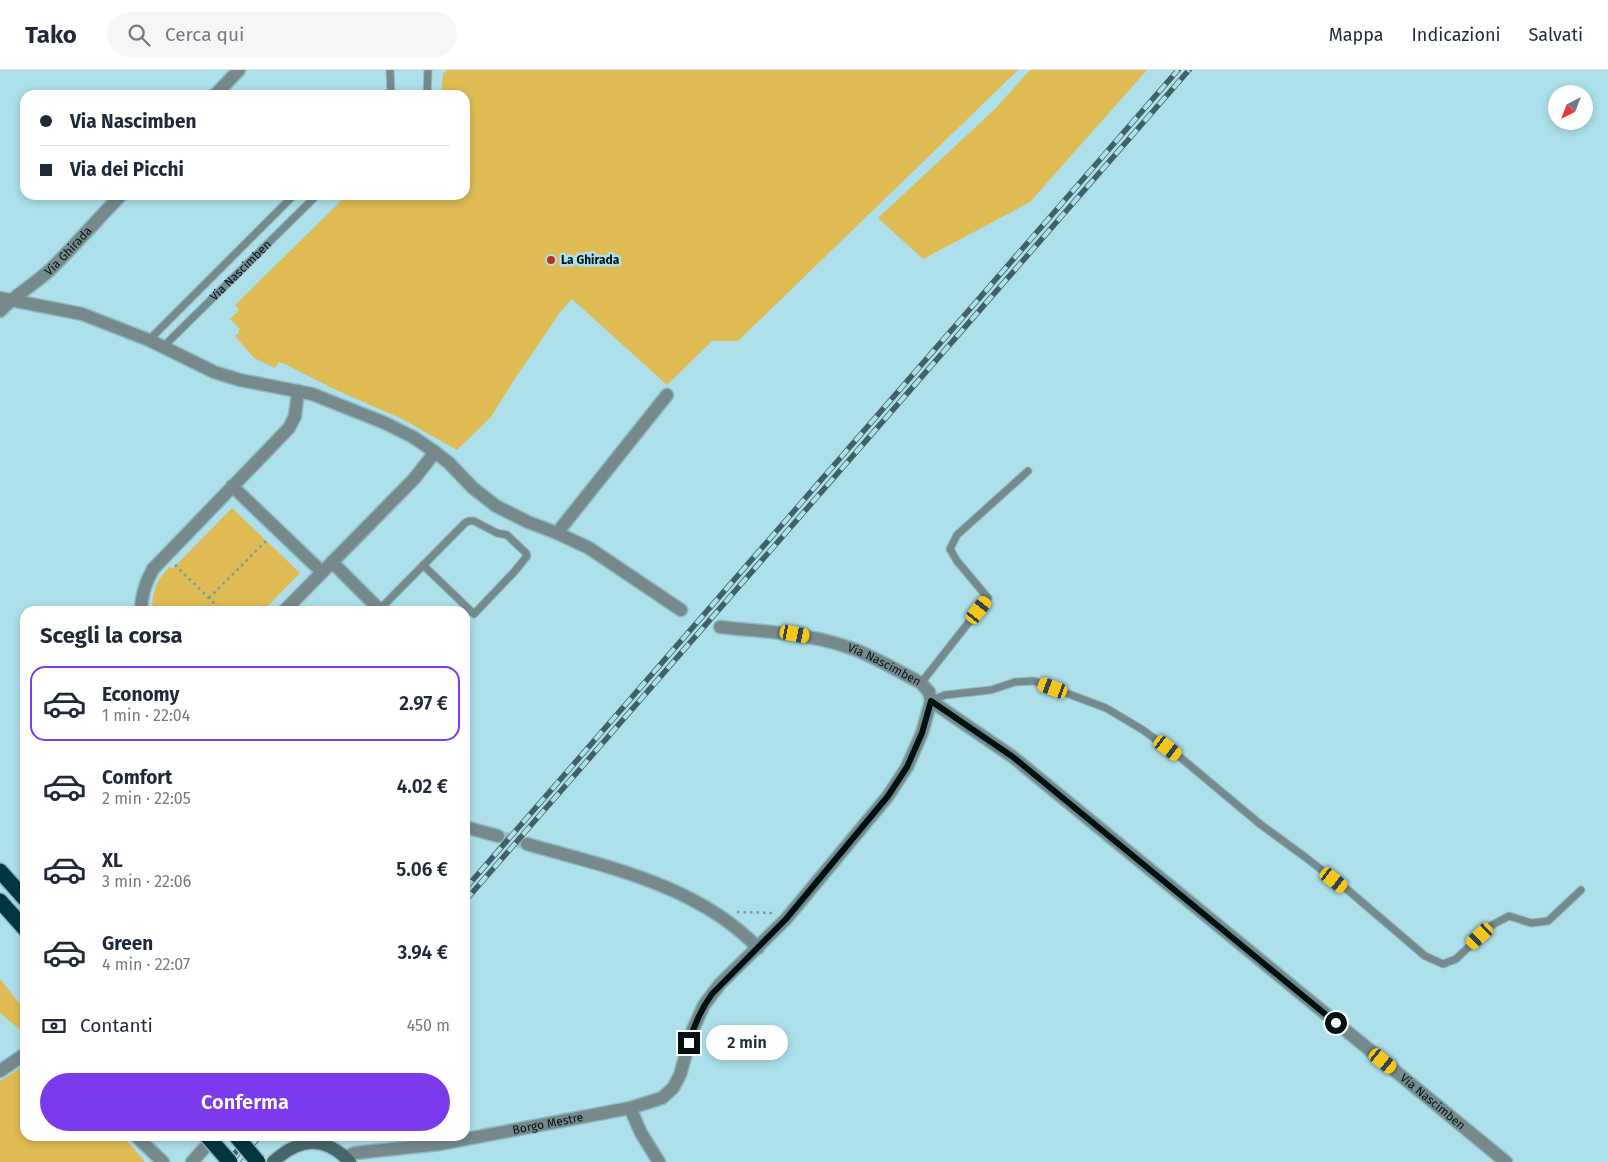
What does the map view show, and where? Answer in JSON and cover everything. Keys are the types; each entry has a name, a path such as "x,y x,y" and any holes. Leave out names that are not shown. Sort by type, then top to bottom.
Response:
{"highway":[{"path":"0,871 20,893"},
{"path":"0,901 20,923"},
{"path":"211,1141 230,1162"},
{"path":"240,1141 258,1162"}],"street":[{"path":"220,90 239,70"},
{"name":"Via Ghirada","path":"0,311 5,299 25,291 50,270 116,200"},
{"path":"5,299 82,314 149,340 214,372 240,380 298,391 326,399 385,423 413,437 435,452 449,463 473,488 496,506 606,557 681,610"},
{"path":"141,606 144,584 153,569 289,428 294,416 298,391"},
{"path":"557,533 667,395"},
{"path":"289,606 419,473 435,452"},
{"path":"232,486 322,572"},
{"path":"332,562 375,606"},
{"name":"Via Nascimben","path":"720,627 795,634 825,640 856,650 921,683 929,692 931,701 1013,757 1506,1162"},
{"name":"Borgo Mestre","path":"470,1138 630,1108 662,1098 673,1088 680,1075 693,1029 704,1005 720,984 758,948 813,888 888,796 907,767 922,733 931,701"},
{"path":"470,828 498,836"},
{"path":"527,844 605,866 671,890 723,917 736,926 758,948"},
{"path":"0,1072 20,1058"},
{"path":"630,1108 641,1133 659,1162"},
{"path":"141,1141 163,1162"},
{"path":"192,1162 211,1141"},
{"name":"Borgo Mestre","path":"348,1160 355,1153 402,1142 440,1144 456,1141"},
{"path":"273,1162 293,1146 314,1142 336,1149 348,1160"}],"lane":[{"path":"390,70 391,90"},
{"path":"427,90 428,70"},
{"name":"Via Nascimben","path":"149,340 289,200"},
{"name":"Via Nascimben","path":"163,347 312,200"},
{"path":"921,683 988,598 957,561 950,549 957,535 1028,471"},
{"path":"385,606 465,523 474,521 496,533 507,534 527,556 516,571 474,614 470,610"},
{"path":"423,565 466,606"},
{"path":"931,701 945,695 991,690 1015,682 1034,681 1106,708 1143,730 1181,758 1260,824 1349,891 1425,956 1443,964 1456,959 1492,925 1509,916 1531,923 1548,921 1581,890"}],"path":[{"path":"209,598 268,538"},
{"path":"175,565 217,606"}],"shaded area":[{"name":"La Ghirada","path":"447,70 1018,70 738,341 712,341 667,385 572,299 561,311 491,417 457,450 402,419 334,389 283,363 279,362 275,368 254,358 235,336 239,333 240,329 230,319 239,310 235,305 342,200 470,200 470,90 441,90 443,74"},
{"path":"1030,70 1147,70 1030,202 923,259 878,218 995,109"},
{"path":"232,508 300,573 268,606 152,606 156,587 161,577 169,567 173,568"},
{"path":"0,979 20,1004 20,1030 0,1013"},
{"path":"20,1068 20,1141 127,1141 145,1162 0,1162 0,1081"}],"tunnel":[{"path":"498,836 527,844"}],"railway":[{"path":"470,883 1178,70"},
{"path":"470,895 1189,70"},
{"path":"227,1162 246,1141"},
{"path":"237,1162 256,1141"}],"place":[{"name":"La Ghirada","path":"551,260"}],"route":[{"path":"689,1043 704,1005 720,984 786,919 888,796 907,767 922,733 931,701 1013,757 1336,1023"}]}
